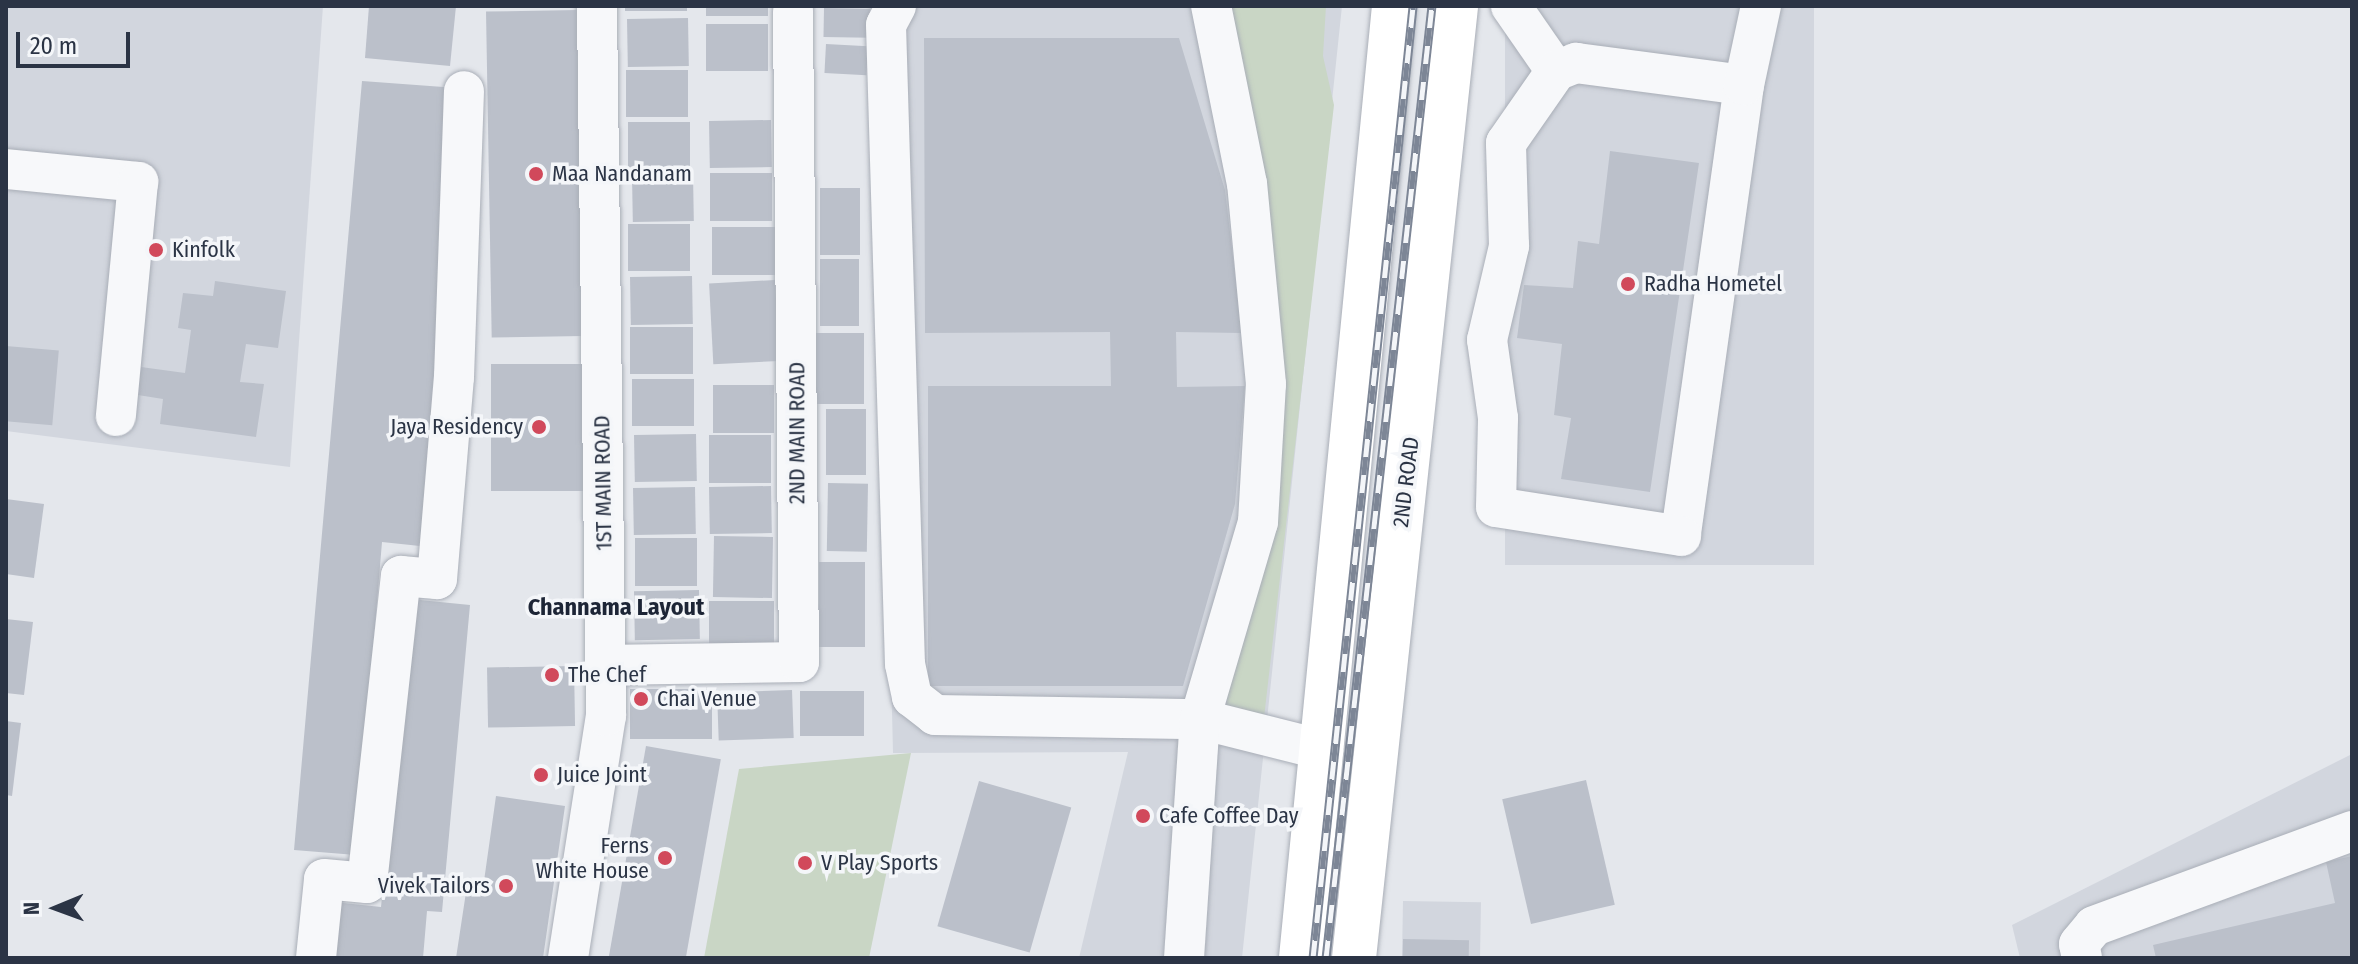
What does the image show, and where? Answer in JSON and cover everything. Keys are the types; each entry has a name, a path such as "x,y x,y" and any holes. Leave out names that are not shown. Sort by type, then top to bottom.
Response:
{"main road":[{"path":"1301,958 1394,6"},
{"name":"2ND ROAD","path":"1354,958 1456,6"}],"street":[{"name":"1ST MAIN ROAD","path":"568,958 606,716 597,6"},
{"path":"896,6 886,25 905,664 912,697 935,715 1200,719 1323,750"},
{"path":"1184,958 1200,719 1258,522 1266,384 1247,184 1211,6"},
{"path":"1511,6 1556,71"},
{"path":"1744,85 1576,63 1556,71 1506,143 1509,246 1487,340 1498,418 1496,507 1681,536 1744,85 1761,6"},
{"name":"2ND MAIN ROAD","path":"606,665 799,662 793,11"},
{"path":"316,958 324,879 367,883 401,576 437,579 454,377 464,91"},
{"path":"6,169 138,182 116,416"},
{"path":"2082,958 2079,944 2094,926 2352,831"}],"shaded area":[{"name":"Kinfolk","path":"6,6 323,6 290,467 6,431"},
{"path":"875,6 1342,6 1242,958 1079,958 1128,752 893,753"},
{"name":"Radha Hometel","path":"1505,6 1814,6 1814,565 1505,565"},
{"path":"2352,754 2352,958 2020,958 2012,925"},
{"path":"1403,901 1481,902 1480,958 1402,958"}],"green space":[{"path":"1228,6 1326,6 1323,56 1334,105 1264,718 1224,711 1266,531"},
{"name":"V Play Sports","path":"911,753 869,958 704,958 739,769"}],"building":[{"path":"369,6 456,6 450,66 365,58"},
{"path":"625,6 687,6 687,11 625,11"},
{"path":"706,6 768,6 768,16 706,16"},
{"path":"824,8 870,9 869,38 823,37"},
{"name":"Maa Nandanam","path":"577,10 583,336 492,338 486,12"},
{"path":"688,18 689,66 628,67 627,19"},
{"path":"706,24 768,24 768,71 706,71"},
{"path":"924,38 1179,38 1225,190 1242,333 1176,332 1177,387 1245,386 1235,504 1183,686 928,686 928,386 1111,386 1110,332 925,333"},
{"path":"826,44 868,46 866,75 824,73"},
{"path":"626,70 688,70 688,117 626,117"},
{"path":"362,81 457,88 420,546 382,542 356,855 294,850"},
{"path":"771,120 772,167 710,168 709,121"},
{"path":"628,122 690,122 690,169 628,169"},
{"path":"1610,151 1699,163 1650,492 1561,479 1571,418 1554,415 1562,344 1517,338 1524,285 1573,288 1578,241 1599,244"},
{"path":"710,173 772,173 772,221 710,221"},
{"path":"693,174 694,221 633,222 632,175"},
{"path":"820,188 860,188 860,255 820,255"},
{"path":"628,224 690,224 690,271 628,271"},
{"path":"712,227 775,227 775,275 712,275"},
{"path":"820,259 859,259 859,326 820,326"},
{"path":"692,276 693,324 631,325 630,277"},
{"path":"775,280 779,361 713,364 709,283"},
{"path":"215,281 286,291 278,348 246,344 240,382 264,384 256,437 160,424 163,399 138,395 141,367 185,373 191,330 178,328 183,293 213,296"},
{"path":"630,327 693,327 693,374 630,374"},
{"path":"811,333 864,333 864,404 811,404"},
{"path":"6,346 59,351 52,425 6,421"},
{"name":"Jaya Residency","path":"491,364 588,364 588,491 491,491"},
{"path":"632,379 694,379 694,426 632,426"},
{"path":"713,385 774,385 774,433 713,433"},
{"path":"826,409 866,409 866,475 826,475"},
{"path":"696,434 697,481 635,482 634,435"},
{"path":"709,435 771,435 771,483 709,483"},
{"path":"828,483 868,484 867,552 827,551"},
{"path":"771,486 772,533 710,534 709,487"},
{"path":"695,487 696,534 634,535 633,488"},
{"path":"6,499 44,504 34,578 6,574"},
{"path":"714,536 773,537 772,598 713,597"},
{"path":"635,538 697,538 697,586 635,586"},
{"path":"819,562 865,562 865,647 819,647"},
{"path":"699,590 700,639 635,640 634,591"},
{"path":"410,599 470,605 442,912 427,911 423,958 328,958 334,902 381,907"},
{"path":"709,601 774,601 774,652 709,652"},
{"path":"6,619 33,622 24,695 6,693"},
{"path":"574,666 575,726 488,728 487,668"},
{"path":"630,689 712,689 712,739 630,739"},
{"path":"792,690 794,738 719,741 717,693"},
{"path":"800,691 864,691 864,736 800,736"},
{"path":"6,721 21,723 12,796 6,795"},
{"name":"Ferns White House","path":"646,746 721,759 686,958 609,958"},
{"path":"1586,780 1615,905 1531,924 1502,799"},
{"path":"979,781 1071,807 1030,953 937,926"},
{"path":"496,796 565,806 543,958 456,958 468,879 484,881"},
{"path":"2352,856 2352,958 2156,958 2153,945 2335,903 2326,862"},
{"path":"1403,939 1469,940 1469,958 1403,958"}],"railway":[{"path":"1313,958 1413,6"},
{"path":"1326,958 1432,6"}],"place":[{"name":"Maa Nandanam","path":"536,174"},
{"name":"Kinfolk","path":"156,250"},
{"name":"Radha Hometel","path":"1628,284"},
{"name":"Jaya Residency","path":"539,427"},
{"name":"The Chef","path":"552,675"},
{"name":"Chai Venue","path":"641,699"},
{"name":"Juice Joint","path":"541,775"},
{"name":"Cafe Coffee Day","path":"1143,816"},
{"name":"Ferns White House","path":"665,858"},
{"name":"V Play Sports","path":"805,863"},
{"name":"Vivek Tailors","path":"506,886"}],"district":[{"name":"Channama Layout","path":"616,608"}]}
